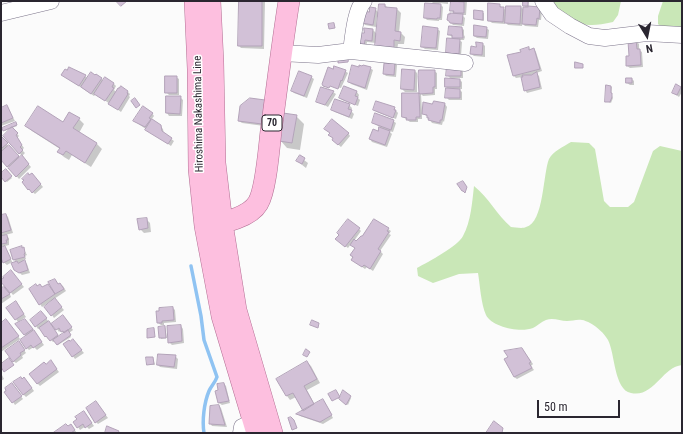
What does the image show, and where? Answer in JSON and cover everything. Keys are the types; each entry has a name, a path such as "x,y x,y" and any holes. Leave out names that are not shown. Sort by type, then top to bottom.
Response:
{"main road":[{"name":"Hiroshima Nakashima Line","path":"195,1 198,69 199,169 236,310 272,433"},
{"name":"Hiroshima Nakashima Line","path":"210,1 215,163 214,225 222,316 250,429"},
{"name":"70","path":"214,225 240,217 252,210 259,203 264,188 289,1"}],"street":[{"path":"1,13 52,1"},
{"path":"351,51 358,14 364,1"},
{"path":"543,1 552,14 589,36 605,38 647,33 682,35"},
{"path":"281,53 318,55 351,51 465,63"}],"green space":[{"path":"550,1 621,1 618,15 613,22 589,25 573,20 560,11"},
{"path":"663,1 682,1 682,34 664,30 658,24 658,16"},
{"path":"571,142 589,143 595,149 604,201 610,207 628,207 634,202 653,151 660,146 682,151 682,365 669,371 646,391 631,393 625,390 618,378 608,340 600,330 590,323 584,320 567,321 551,319 542,322 533,328 521,330 507,328 494,323 486,315 484,311 478,273 459,274 433,283 418,276 417,268 449,249 463,236 466,230 472,205 474,186 511,227 524,228 532,224 540,207 549,159 556,151"}],"building":[{"path":"116,1 127,1 121,6"},
{"path":"239,1 262,1 262,46 238,46"},
{"path":"451,1 464,2 464,13 453,13 454,11 450,11"},
{"path":"523,1 528,1 528,6 523,6"},
{"path":"425,3 441,4 440,18 424,18"},
{"path":"488,3 500,4 500,7 504,7 503,22 488,21"},
{"path":"379,4 385,4 385,7 397,8 395,31 401,32 400,41 394,40 394,48 375,46"},
{"path":"506,6 521,6 520,24 505,23"},
{"path":"370,7 376,8 373,25 362,23 363,11 369,12"},
{"path":"523,7 540,7 539,19 537,18 536,25 522,24"},
{"path":"474,10 483,11 483,20 474,19"},
{"path":"448,14 463,14 462,24 450,23 447,20"},
{"path":"334,23 335,28 329,29 328,24"},
{"path":"474,25 487,27 486,37 474,36"},
{"path":"423,26 438,28 436,48 421,47"},
{"path":"449,26 462,27 463,38 452,38 452,35 448,35"},
{"path":"364,28 373,29 372,41 365,40 364,46 358,45 360,33 364,33"},
{"path":"447,38 460,39 459,54 446,53"},
{"path":"636,40 637,49 640,49 641,65 626,66 626,56 629,56 628,41"},
{"path":"476,42 483,43 482,55 470,54 471,46 476,47"},
{"path":"529,47 529,50 534,48 540,69 513,76 507,55 521,52 520,50"},
{"path":"349,56 348,62 338,63 338,57"},
{"path":"390,61 395,62 394,75 383,74 384,63 390,63"},
{"path":"575,62 583,64 583,68 575,68"},
{"path":"352,65 359,67 359,65 363,65 371,67 365,88 348,82"},
{"path":"334,66 346,70 338,89 330,86 329,88 323,86 322,84 328,67 333,69"},
{"path":"447,66 461,68 461,76 446,76"},
{"path":"69,67 86,75 79,86 61,75 65,69 67,70"},
{"path":"402,69 415,70 414,90 401,89"},
{"path":"419,70 435,70 435,87 433,87 433,93 419,94"},
{"path":"299,71 312,76 304,96 291,91"},
{"path":"91,72 102,78 91,94 81,87"},
{"path":"537,72 540,87 524,91 521,77 523,77 522,75 531,75"},
{"path":"165,76 177,76 177,93 165,93"},
{"path":"105,77 114,83 112,87 114,88 105,101 94,94"},
{"path":"445,78 460,79 460,87 445,87"},
{"path":"626,78 632,78 632,83 626,83"},
{"path":"676,84 681,87 677,95 672,93"},
{"path":"606,85 611,86 612,97 610,102 605,102"},
{"path":"121,86 128,91 128,94 118,110 108,104 118,88"},
{"path":"344,86 357,91 355,96 358,97 355,105 339,98"},
{"path":"321,87 334,91 325,105 316,102"},
{"path":"446,88 460,89 460,98 445,98"},
{"path":"402,93 419,93 420,117 416,117 416,120 406,120 407,118 402,117"},
{"path":"166,96 181,96 180,114 166,113"},
{"path":"135,98 140,105 136,108 131,101"},
{"path":"250,98 265,100 262,124 238,121 240,106"},
{"path":"335,99 350,104 348,109 352,110 349,117 331,110"},
{"path":"376,101 395,107 394,110 396,110 393,118 373,110"},
{"path":"434,101 445,103 442,120 440,120 440,123 428,120 429,118 427,118 427,115 422,114 423,102 432,104"},
{"path":"7,105 13,118 1,123 1,108"},
{"path":"38,106 63,122 69,112 80,118 73,128 97,143 85,163 66,151 63,155 57,152 60,148 25,126"},
{"path":"143,106 153,113 149,118 151,119 145,127 133,121"},
{"path":"283,113 297,115 292,143 279,141"},
{"path":"375,113 394,120 391,130 372,123"},
{"path":"152,119 161,125 162,131 172,138 168,144 145,130"},
{"path":"332,119 349,133 338,145 332,140 333,138 328,135 330,133 324,129"},
{"path":"16,122 17,125 3,131 2,128"},
{"path":"12,127 18,133 16,135 22,145 20,147 23,150 19,154 3,136"},
{"path":"379,127 390,131 385,145 369,139 373,129 378,131"},
{"path":"1,136 8,143 1,149"},
{"path":"9,145 19,156 7,167 1,160 1,152"},
{"path":"22,155 29,164 16,177 8,168"},
{"path":"300,155 305,158 302,164 296,161"},
{"path":"6,169 12,176 5,182 1,177 1,173"},
{"path":"28,173 29,175 32,173 41,184 32,193 22,182 24,180 22,179"},
{"path":"463,181 467,187 465,193 457,184"},
{"path":"6,214 11,230 1,233 1,215"},
{"path":"147,218 148,228 139,230 137,219"},
{"path":"348,219 360,228 345,247 335,239 339,235 337,233"},
{"path":"374,219 389,228 387,231 389,232 378,249 381,251 370,269 364,265 362,267 351,260 353,257 350,255 355,248 350,245 354,239 356,241 362,236"},
{"path":"7,235 7,243 1,244 1,236"},
{"path":"5,246 11,259 3,263 1,258 1,248"},
{"path":"22,246 22,248 24,247 25,257 13,260 10,250"},
{"path":"25,260 28,270 19,273 14,270 11,263 17,261 18,263"},
{"path":"11,270 22,284 10,293 1,282 1,279 4,278 3,277"},
{"path":"55,279 64,289 55,294 48,282"},
{"path":"36,284 37,286 40,284 42,287 48,284 55,294 39,305 29,289"},
{"path":"4,287 10,294 1,299 1,288"},
{"path":"55,298 62,307 51,316 44,307"},
{"path":"16,301 24,314 15,320 6,308"},
{"path":"173,307 174,320 157,323 156,311 159,311 159,308"},
{"path":"41,311 47,318 35,327 30,320"},
{"path":"63,315 72,327 64,333 63,331 61,332 59,328 56,330 51,324"},
{"path":"6,319 19,336 1,348 1,323"},
{"path":"25,319 33,329 24,335 15,324"},
{"path":"312,320 319,323 318,328 310,325"},
{"path":"49,321 58,335 50,341 46,336 45,337 39,328"},
{"path":"181,325 182,341 168,343 167,326"},
{"path":"165,326 166,338 159,338 158,327"},
{"path":"154,328 155,337 147,338 147,329"},
{"path":"34,330 42,342 33,348 31,345 26,349 20,340"},
{"path":"68,330 71,335 57,345 53,340"},
{"path":"73,339 82,350 72,357 63,344"},
{"path":"19,341 25,350 20,353 21,355 13,362 5,351"},
{"path":"522,348 531,362 529,363 532,368 514,377 504,359 508,357 504,351"},
{"path":"306,349 310,352 307,357 303,355"},
{"path":"158,354 176,355 174,367 157,365"},
{"path":"146,357 153,357 154,364 147,365"},
{"path":"9,358 14,365 4,372 1,364"},
{"path":"51,360 57,369 37,384 29,374 44,362 46,364"},
{"path":"307,361 317,379 304,386 314,404 303,411 293,393 286,396 276,379"},
{"path":"21,377 22,379 24,377 32,388 23,395 13,382"},
{"path":"12,383 22,396 12,403 4,392 6,391 5,388"},
{"path":"224,383 229,401 218,403 215,391 218,390 217,384"},
{"path":"336,390 340,397 332,401 328,394"},
{"path":"343,390 351,396 346,405 339,399"},
{"path":"323,399 332,415 320,422 296,414"},
{"path":"96,401 106,415 95,423 86,408"},
{"path":"219,405 225,425 209,424 210,406"},
{"path":"84,411 92,423 85,428 83,424 77,428 73,422 77,419 75,417"},
{"path":"291,417 297,428 292,430 288,418"},
{"path":"494,421 503,428 502,433 486,433"},
{"path":"66,424 68,426 71,424 75,430 71,433 53,433"},
{"path":"107,426 119,431 118,433 105,433"}],"waterway":[{"path":"191,266 204,340 217,377 209,391 206,401 203,418 204,433"}]}
